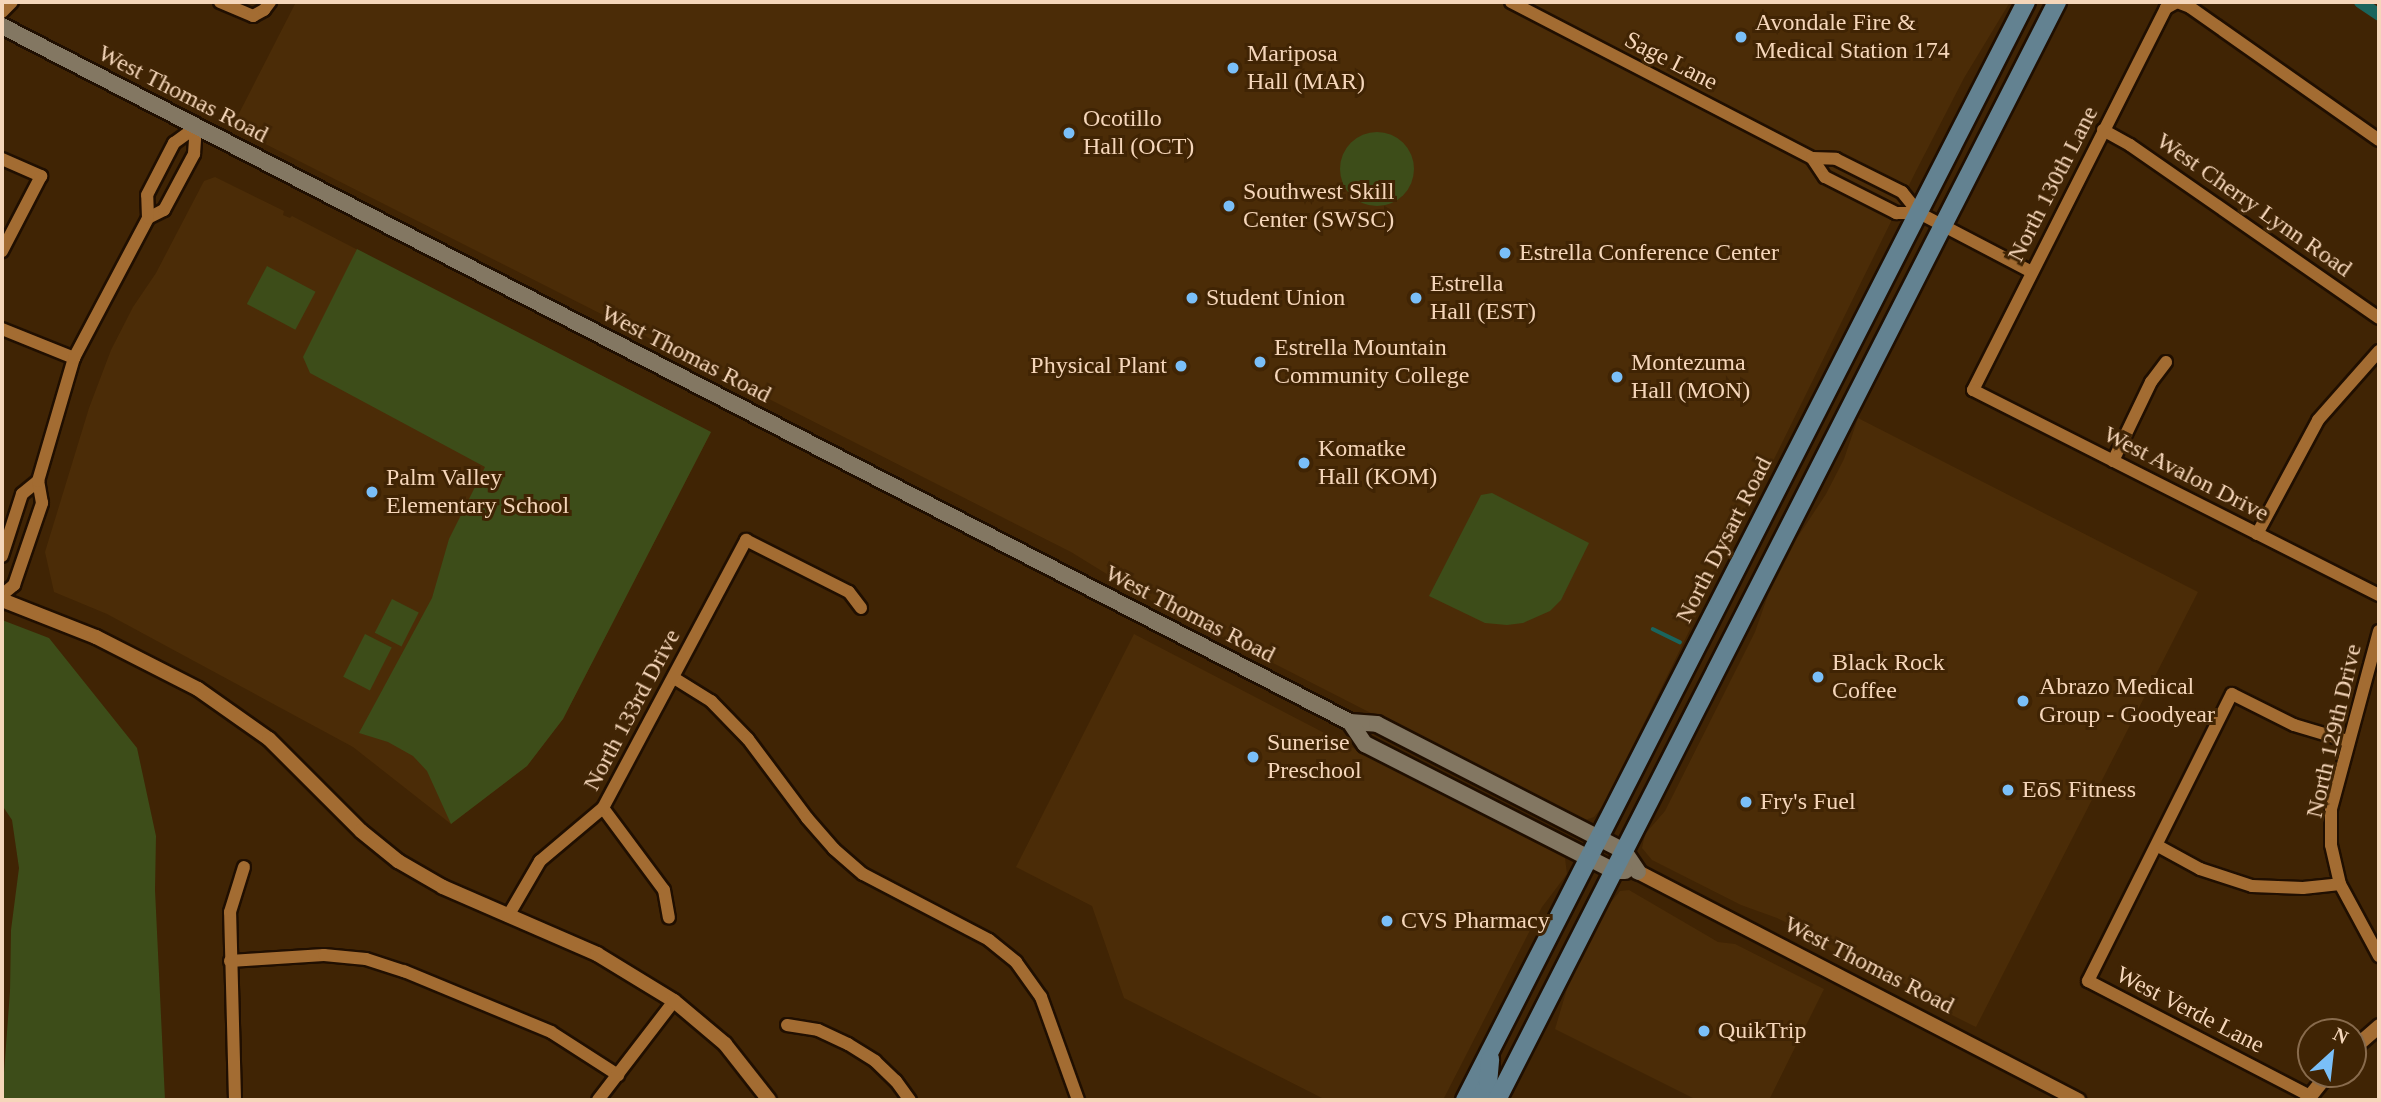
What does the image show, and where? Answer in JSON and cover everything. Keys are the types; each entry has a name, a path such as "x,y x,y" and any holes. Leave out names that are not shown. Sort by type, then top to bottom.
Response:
{"main road":[{"name":"North Dysart Road","path":"1465,1100 2026,2"},
{"path":"1497,1100 2057,2"},
{"name":"West Thomas Road","path":"2,26 1350,722 1377,724 1624,851 1638,872"},
{"name":"West Thomas Road","path":"1350,722 1365,744 1614,871 1638,872"},
{"path":"1479,1100 1488,1084 1491,1049"}],"street":[{"path":"2,12 12,2"},
{"path":"220,2 253,16 264,10 270,2"},
{"name":"Sage Lane","path":"1511,2 1812,158 1836,159 1902,192 1919,213 2032,272"},
{"path":"2177,2 2190,7 2379,141"},
{"name":"North 130th Lane","path":"1973,390 2162,12 2177,2"},
{"path":"196,127 174,143 147,195 148,218 74,358 38,481 42,503 14,585 2,597 96,637 198,689 269,739 361,831 398,862 443,887 597,954 674,1001 724,1044 769,1100"},
{"path":"148,218 164,209 194,154 196,127"},
{"name":"West Cherry Lynn Road","path":"2104,130 2130,145 2379,318"},
{"name":"Sage Lane","path":"1812,158 1825,177 1896,213 1919,213"},
{"path":"2,159 41,176 2,251"},
{"path":"2,329 74,358"},
{"path":"2257,534 2318,420 2379,351"},
{"path":"2113,460 2151,382 2166,362"},
{"name":"West Avalon Drive","path":"1973,390 2379,595"},
{"path":"2,556 22,494 38,481"},
{"name":"North 133rd Drive","path":"508,916 540,861 604,808 746,540 849,592 861,608"},
{"name":"North 129th Drive","path":"2379,631 2332,809 2331,845 2340,884 2379,956"},
{"path":"674,678 712,701 748,739 807,818 835,849 863,874 989,940 1016,962 1041,997 1078,1100"},
{"path":"2340,884 2304,888 2252,886 2200,869 2158,846 2232,694 2294,725 2348,741"},
{"path":"604,808 664,890 669,918"},
{"name":"West Verde Lane","path":"2158,846 2088,981 2308,1098"},
{"path":"235,1100 230,912 244,867"},
{"name":"West Thomas Road","path":"1638,872 2078,1100"},
{"path":"230,961 324,956 366,959 404,971 551,1032 618,1075"},
{"path":"598,1100 674,1001"},
{"path":"787,1025 818,1030 848,1044 889,1074 910,1100"}],"shaded area":[{"name":"Estrella Mountain Community College","path":"296,2 2010,2 1964,78 1915,173 1603,806 1594,817 1582,821 1144,597 1071,552 232,127"},
{"name":"Palm Valley Elementary School","path":"215,177 284,211 283,215 290,218 292,216 711,432 563,719 527,766 451,824 353,747 107,614 54,592 45,552 89,408 111,350 133,307 156,273 204,181"},
{"path":"1858,418 2198,592 1976,1027 1932,1005 1914,989 1874,967 1834,954 1816,937 1777,918 1741,905 1652,860 1642,848 1645,834 1665,811 1755,632 1768,595 1797,538 1826,494 1844,459"},
{"path":"1134,634 1565,858 1567,874 1542,907 1443,1100 1326,1100 1124,998 1092,906 1016,867"},
{"path":"1629,890 1718,942 1735,944 1824,989 1769,1100 1697,1100 1555,1029 1567,989 1611,902 1620,891"}],"green space":[{"path":"1370,132 1384,132 1398,138 1408,148 1414,169 1412,183 1398,200 1384,206 1370,206 1356,200 1346,190 1340,176 1340,162 1346,148 1356,138"},
{"path":"357,249 711,432 563,719 527,766 451,824 427,771 413,756 388,742 359,733 432,598 449,539 485,467 310,373 303,357"},
{"path":"267,266 316,292 295,330 247,304"},
{"path":"1492,493 1589,543 1561,600 1550,611 1523,623 1485,623 1429,596 1481,495"},
{"path":"392,599 419,613 401,646 375,633"},
{"path":"2,620 49,638 137,748 156,836 155,890 165,1100 2,1100 10,991 11,930 19,868 12,820 2,805"},
{"path":"365,634 392,648 370,690 343,677"}],"waterway":[{"path":"2360,2 2379,15"},
{"path":"1653,629 1680,642"}],"place":[{"name":"Avondale Fire & Medical Station 174","path":"1741,37"},
{"name":"Mariposa Hall (MAR)","path":"1233,68"},
{"name":"Ocotillo Hall (OCT)","path":"1069,133"},
{"name":"Southwest Skill Center (SWSC)","path":"1229,206"},
{"name":"Estrella Conference Center","path":"1505,253"},
{"name":"Student Union","path":"1192,298"},
{"name":"Estrella Hall (EST)","path":"1416,298"},
{"name":"Estrella Mountain Community College","path":"1260,362"},
{"name":"Physical Plant","path":"1181,366"},
{"name":"Montezuma Hall (MON)","path":"1617,377"},
{"name":"Komatke Hall (KOM)","path":"1304,463"},
{"name":"Palm Valley Elementary School","path":"372,492"},
{"name":"Black Rock Coffee","path":"1818,677"},
{"name":"Abrazo Medical Group - Goodyear","path":"2023,701"},
{"name":"Sunerise Preschool","path":"1253,757"},
{"name":"EōS Fitness","path":"2008,790"},
{"name":"Fry's Fuel","path":"1746,802"},
{"name":"CVS Pharmacy","path":"1387,921"},
{"name":"QuikTrip","path":"1704,1031"}]}
